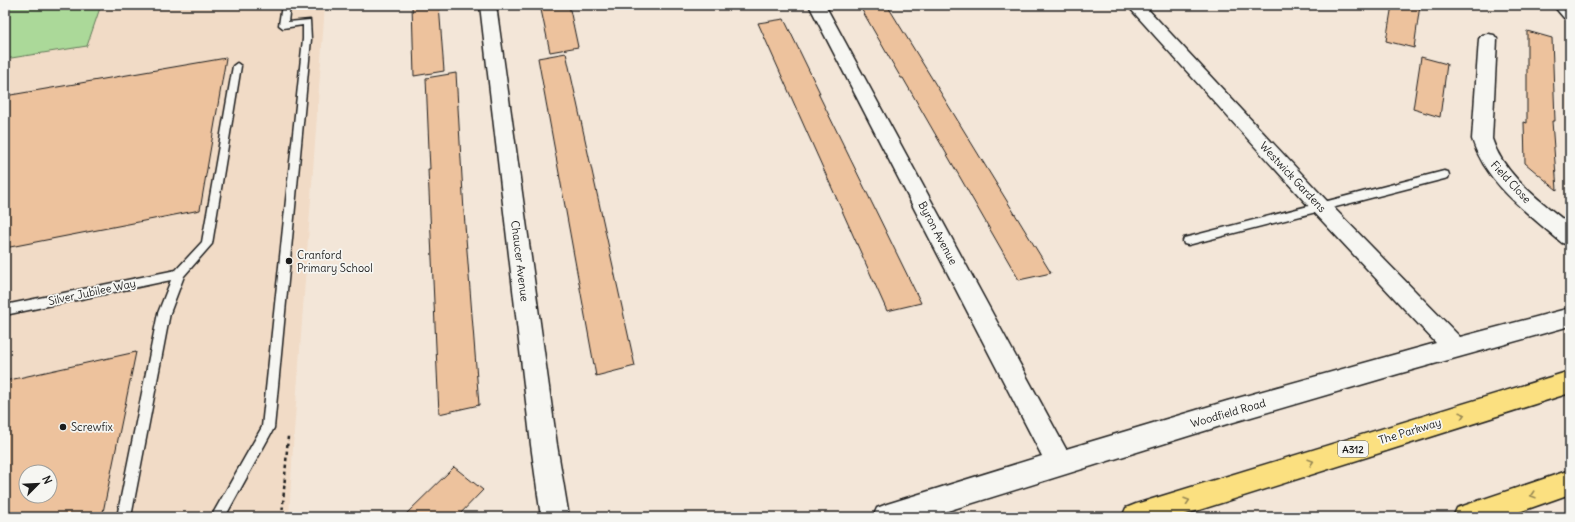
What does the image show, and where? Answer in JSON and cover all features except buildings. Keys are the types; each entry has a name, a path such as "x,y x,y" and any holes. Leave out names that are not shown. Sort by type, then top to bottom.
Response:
{"highway":[{"name":"The Parkway","path":"1136,517 1570,382"},
{"path":"1467,517 1570,482"}],"street":[{"name":"Chaucer Avenue","path":"488,5 544,446 555,517"},
{"name":"Byron Avenue","path":"817,5 1059,462"},
{"name":"Westwick Gardens","path":"1135,5 1320,206 1455,347"},
{"path":"1561,5 1570,14"},
{"name":"Field Close","path":"1488,39 1482,139 1484,146 1499,172 1518,192 1570,237"},
{"name":"Woodfield Road","path":"887,517 1059,462 1455,347 1570,317"}],"lane":[{"path":"218,517 268,428 307,39 307,22 284,26 286,5"},
{"path":"124,517 164,313 179,274 207,244 237,66"},
{"path":"1188,241 1320,206 1444,176"},
{"name":"Silver Jubilee Way","path":"5,310 179,274"}],"shaded area":[{"path":"5,5 325,5 289,517 5,517"}],"green space":[{"path":"5,5 101,5 87,46 5,59"}],"place":[{"name":"Cranford Primary School","path":"289,261"},
{"name":"Screwfix","path":"63,427"}]}
